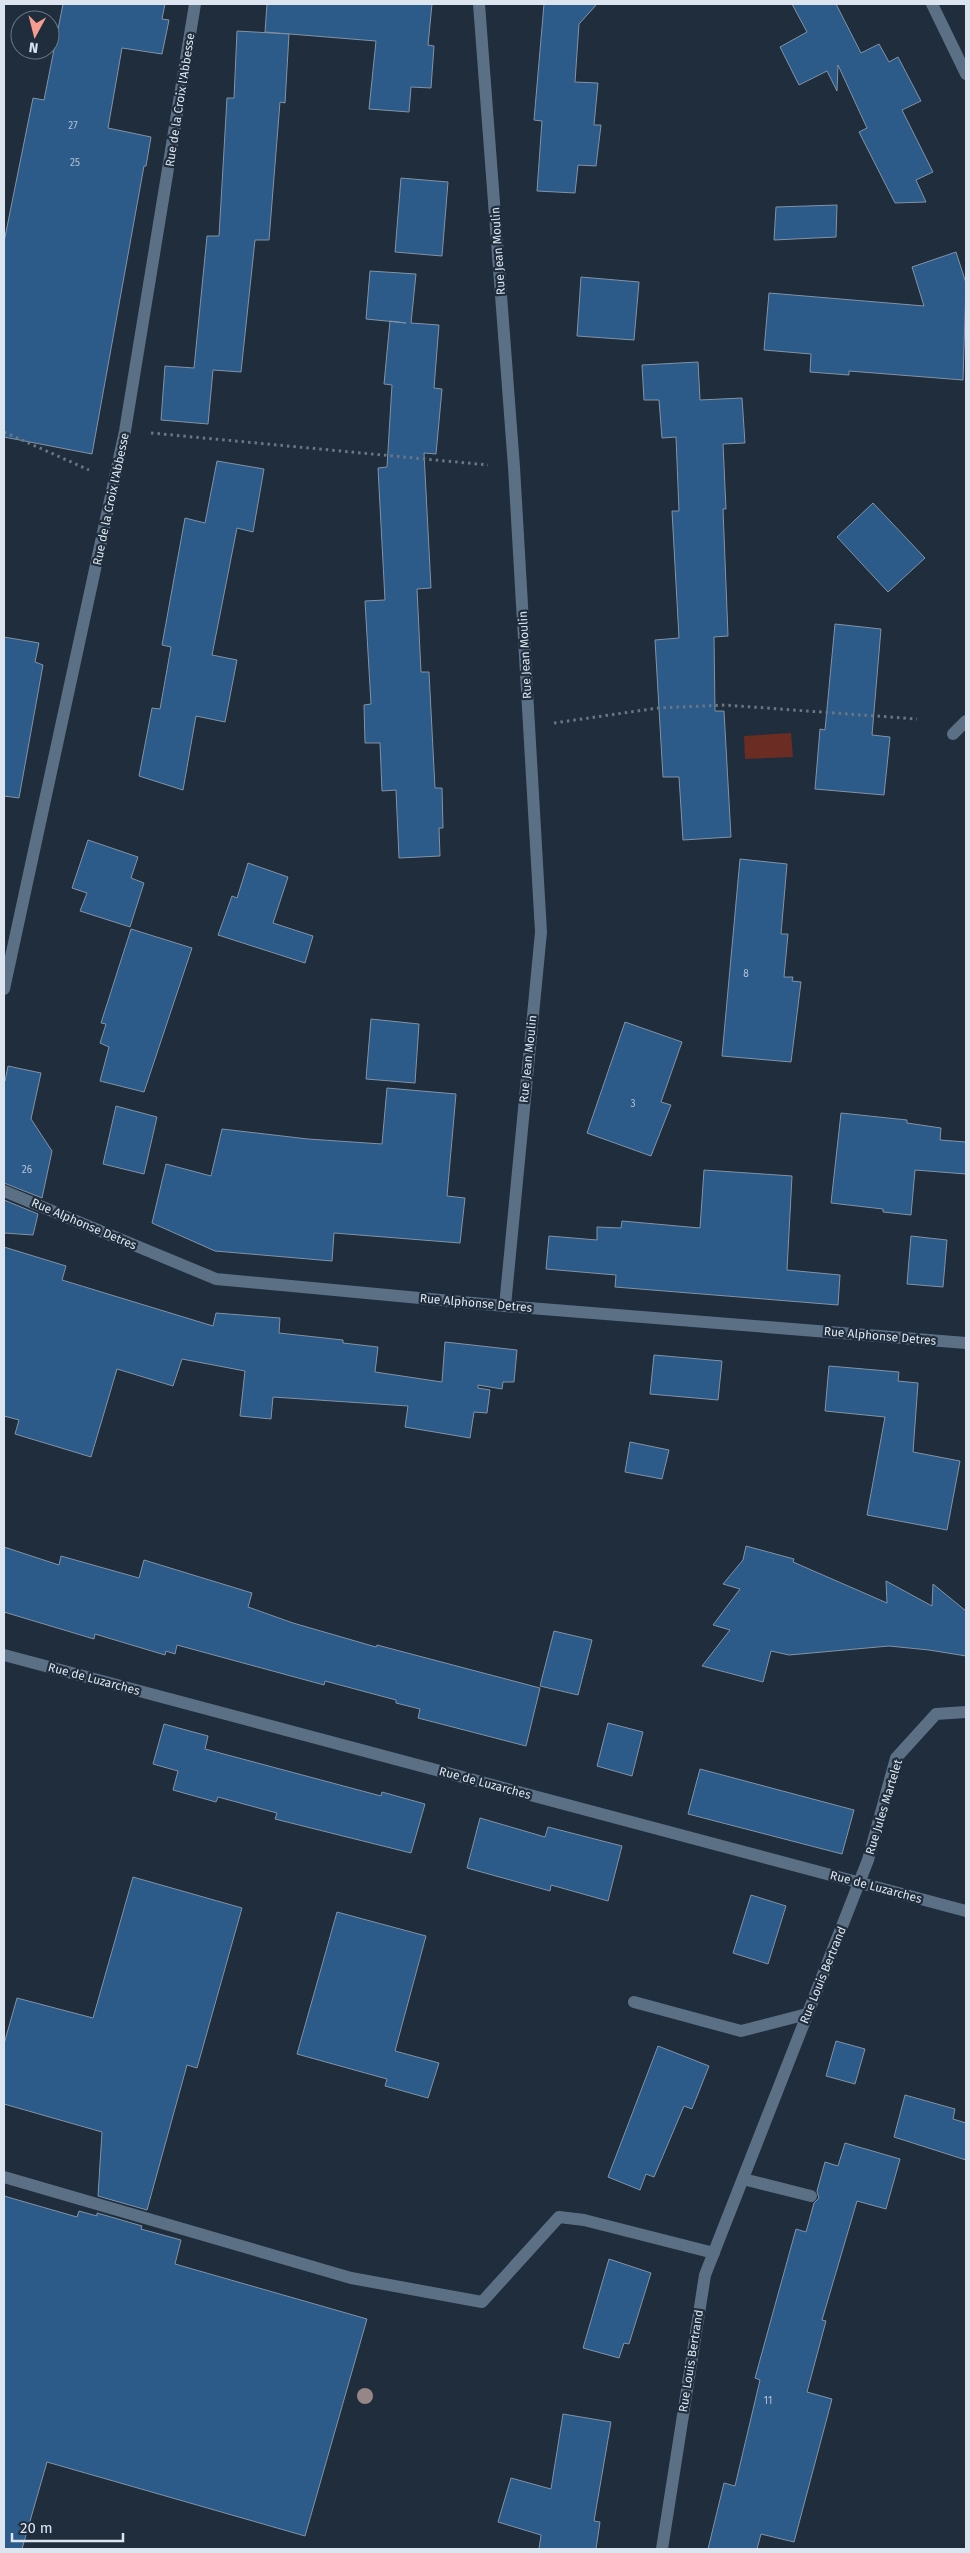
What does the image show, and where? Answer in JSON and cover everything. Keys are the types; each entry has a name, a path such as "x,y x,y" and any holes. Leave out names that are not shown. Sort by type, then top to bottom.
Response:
{"street":[{"name":"Rue de la Croix l'Abbesse","path":"4,989 126,431 196,4"},
{"name":"Rue Jean Moulin","path":"479,4 514,467 540,932 505,1306"},
{"path":"932,4 966,74"},
{"path":"953,734 966,722"},
{"name":"Rue Alphonse Detres","path":"4,1191 216,1279 505,1306 966,1343"},
{"name":"Rue de Luzarches","path":"4,1655 966,1911"},
{"name":"Rue Jules Martelet","path":"859,1883 868,1860 896,1758 936,1714 966,1712"},
{"name":"Rue Louis Bertrand","path":"662,2549 705,2275 859,1883"},
{"path":"634,2002 741,2031 808,2014"},
{"path":"4,2177 351,2278 482,2302 559,2217 584,2220 714,2252"},
{"path":"743,2179 811,2196"}],"path":[{"path":"126,431 514,467"},
{"path":"4,432 115,482"},
{"path":"529,727 658,708 725,704 917,719"}],"shaded area":[{"path":"791,733 793,757 745,759 744,736"}],"building":[{"path":"63,4 165,4 162,19 169,20 162,54 122,48 108,128 151,137 146,166 144,166 92,454 4,437 4,242 33,98 44,100 52,60 60,60 60,19"},
{"path":"267,4 432,4 428,45 434,46 431,88 411,87 409,112 369,109 376,41 265,32"},
{"path":"544,4 597,4 579,24 575,82 598,83 594,125 601,125 596,166 578,165 575,193 537,191 542,121 534,120"},
{"path":"792,4 836,4 861,53 879,44 889,62 898,57 921,101 902,110 933,172 916,180 926,202 895,203 859,132 867,128 838,65 837,91 827,71 799,85 780,47 807,32"},
{"path":"237,31 289,34 285,103 280,102 269,240 255,240 241,372 213,370 208,424 161,420 165,366 194,368 207,236 219,236 227,98 234,98"},
{"path":"401,178 448,182 442,256 395,252"},
{"path":"837,205 836,237 774,240 776,207"},
{"path":"956,252 966,283 963,380 849,371 849,375 810,372 811,354 764,350 769,293 924,306 912,267"},
{"path":"370,271 416,274 411,323 439,325 434,388 442,389 436,454 424,453 431,588 417,589 421,672 429,672 435,788 442,788 443,828 439,828 440,856 399,858 396,790 382,791 380,743 365,743 364,705 371,704 365,601 385,600 378,468 387,467 392,385 384,384 390,321 366,319"},
{"path":"581,277 639,282 634,340 577,336"},
{"path":"698,362 700,400 742,398 745,443 723,444 726,509 723,509 728,636 714,637 715,711 724,711 731,837 683,840 679,777 663,777 655,640 679,638 672,511 679,511 676,437 662,438 659,400 644,400 642,365"},
{"path":"217,461 264,469 253,532 237,528 212,655 237,660 225,722 196,716 183,790 139,776 152,708 160,709 171,647 162,645 185,518 205,523"},
{"path":"873,503 925,558 888,592 837,537"},
{"path":"835,624 881,629 872,735 890,737 884,795 815,789 820,729 825,730"},
{"path":"4,637 39,643 35,662 43,665 19,798 4,796"},
{"path":"88,840 138,857 131,878 144,883 130,927 80,911 87,893 72,888"},
{"path":"740,859 787,864 781,934 788,934 784,977 793,977 792,981 801,982 791,1062 722,1056"},
{"path":"248,863 288,877 273,923 313,936 305,963 218,935 232,896 237,898"},
{"path":"131,929 192,948 144,1092 100,1081 109,1047 100,1043 106,1024 101,1023"},
{"path":"371,1019 419,1024 415,1083 366,1079"},
{"path":"625,1022 682,1042 661,1102 671,1105 651,1156 587,1133"},
{"path":"8,1066 41,1073 31,1119 52,1151 42,1198 4,1183 4,1079 5,1081"},
{"path":"387,1088 456,1094 447,1196 465,1198 460,1243 334,1233 332,1261 215,1251 152,1223 166,1164 211,1176 222,1129 308,1139 382,1144"},
{"path":"116,1106 157,1117 144,1174 103,1164"},
{"path":"841,1113 907,1120 907,1123 941,1128 940,1140 966,1142 966,1174 915,1170 911,1215 883,1212 883,1209 831,1203"},
{"path":"704,1170 792,1176 787,1270 840,1275 838,1305 615,1287 616,1275 546,1269 549,1236 597,1240 597,1227 621,1228 622,1221 700,1228"},
{"path":"4,1200 38,1214 33,1235 4,1233"},
{"path":"911,1236 947,1240 943,1287 907,1284"},
{"path":"4,1247 66,1266 62,1280 213,1326 216,1313 280,1318 279,1333 343,1340 343,1343 378,1347 375,1372 442,1382 445,1342 517,1350 514,1382 503,1382 502,1389 478,1385 478,1388 490,1390 487,1413 474,1412 470,1438 405,1427 408,1406 273,1397 271,1419 240,1416 245,1371 182,1359 173,1386 117,1369 91,1457 15,1434 19,1420 4,1416"},
{"path":"654,1355 722,1361 718,1400 650,1394"},
{"path":"829,1366 899,1372 898,1381 918,1383 913,1452 960,1461 947,1530 867,1515 885,1417 825,1411"},
{"path":"630,1442 669,1450 662,1479 625,1472"},
{"path":"746,1546 794,1559 793,1562 887,1603 886,1581 932,1606 933,1584 966,1611 966,1656 889,1646 789,1655 771,1651 763,1682 702,1666 730,1630 713,1625 740,1589 723,1584 743,1560"},
{"path":"4,1547 59,1565 61,1556 139,1578 144,1560 252,1593 248,1607 293,1623 376,1647 377,1645 540,1688 526,1746 418,1718 420,1709 396,1703 396,1700 325,1681 324,1685 177,1645 175,1654 166,1651 165,1655 95,1634 94,1639 4,1612"},
{"path":"554,1631 592,1640 578,1695 540,1686"},
{"path":"608,1723 643,1732 632,1776 597,1766"},
{"path":"164,1724 208,1736 205,1749 381,1796 382,1792 425,1804 411,1853 275,1819 277,1813 218,1797 216,1802 173,1790 178,1771 153,1764"},
{"path":"700,1769 854,1810 842,1854 688,1814"},
{"path":"480,1818 545,1837 548,1827 622,1846 608,1901 551,1885 550,1891 467,1868"},
{"path":"133,1877 242,1908 197,2068 187,2065 147,2210 98,2196 102,2132 4,2104 4,2044 17,1998 93,2018"},
{"path":"751,1895 786,1906 768,1964 733,1953"},
{"path":"337,1912 426,1936 395,2051 439,2063 428,2098 385,2086 387,2079 297,2054"},
{"path":"836,2041 865,2049 855,2084 826,2076"},
{"path":"658,2046 709,2066 692,2109 684,2106 654,2177 646,2174 640,2190 608,2177"},
{"path":"905,2095 955,2109 953,2119 966,2123 966,2160 894,2137"},
{"path":"845,2143 900,2159 886,2209 857,2201 822,2320 826,2321 807,2392 832,2399 794,2542 761,2534 757,2549 708,2549 724,2483 735,2486 760,2380 755,2378 796,2229 806,2232 814,2203 819,2198 817,2191 825,2162 838,2166"},
{"path":"4,2196 77,2217 79,2211 97,2216 97,2213 142,2226 141,2229 181,2240 175,2264 367,2319 305,2536 47,2462 22,2549 4,2549"},
{"path":"609,2259 651,2273 629,2344 624,2343 619,2358 583,2348"},
{"path":"563,2414 611,2422 594,2521 600,2522 596,2549 539,2549 541,2535 498,2522 511,2478 551,2489"}]}
